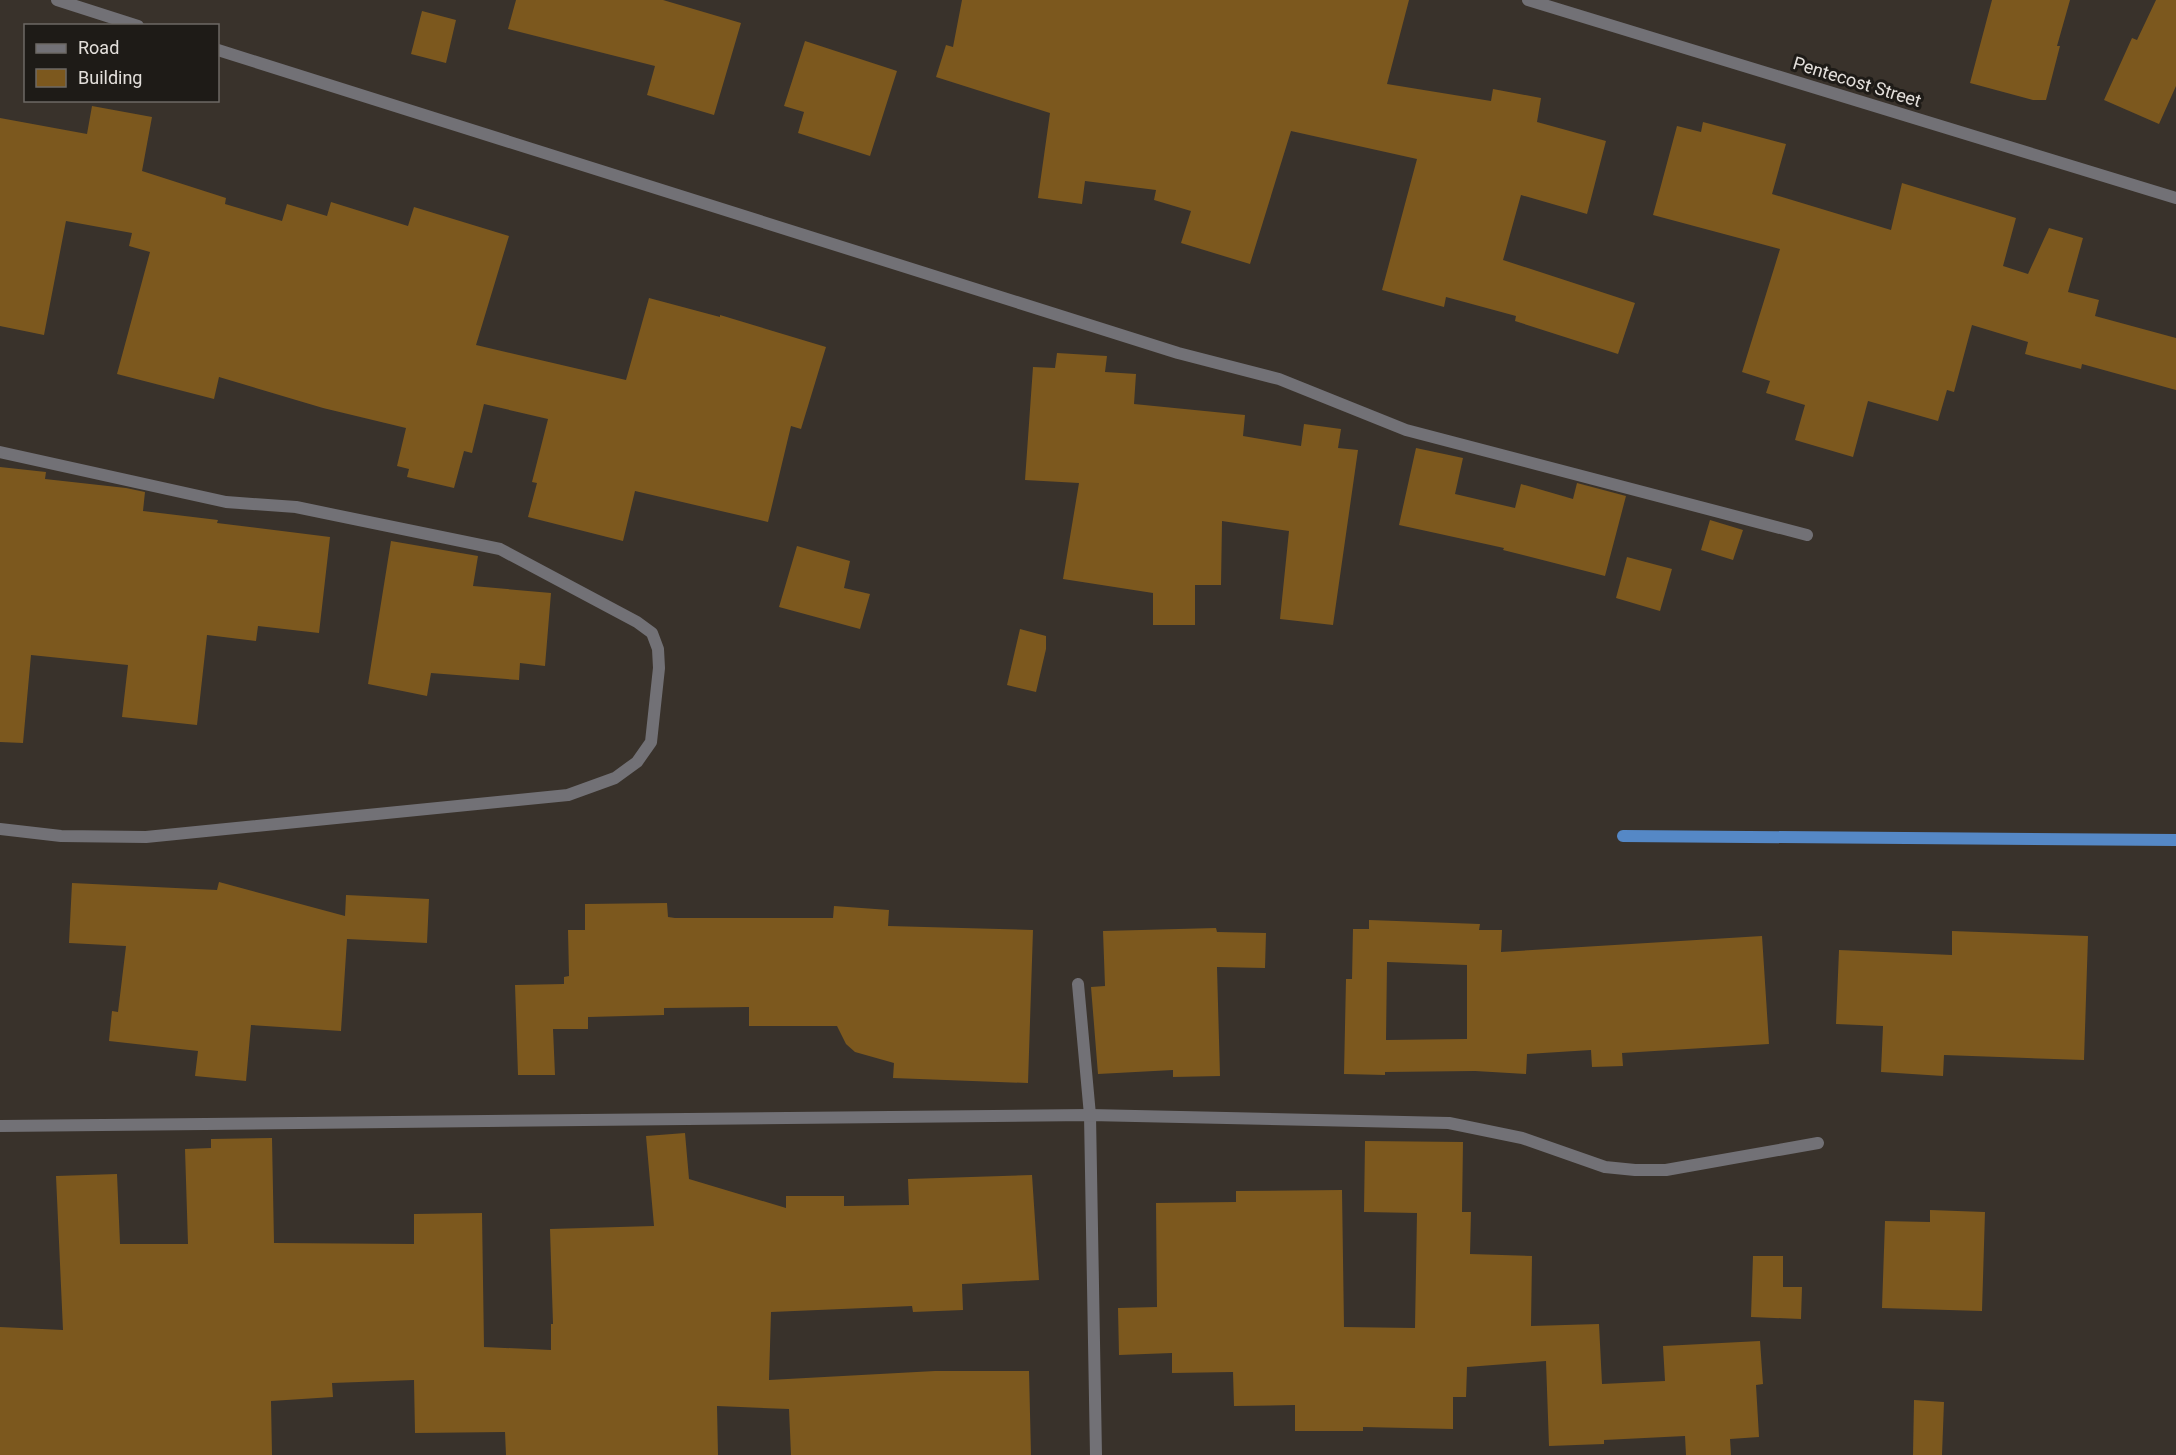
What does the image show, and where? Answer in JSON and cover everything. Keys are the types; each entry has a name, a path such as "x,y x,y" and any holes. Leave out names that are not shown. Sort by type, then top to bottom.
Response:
{"street":[{"path":"57,0 132,24"},
{"name":"Pentecost Street","path":"1528,0 2176,198"},
{"path":"219,50 1178,353 1279,379 1406,430 1807,535"},
{"path":"0,452 226,502 296,507 500,549 637,622 652,633 658,649 659,668 651,742 637,762 615,778 568,795 146,837 61,836 0,829"},
{"path":"1078,984 1090,1115 1096,1455"},
{"path":"0,1126 1090,1115 1449,1123 1522,1138 1605,1167 1635,1170 1666,1170 1818,1143"}],"building":[{"path":"516,0 663,0 741,23 714,115 647,95 655,66 508,29"},
{"path":"962,0 1409,0 1387,84 1491,101 1493,89 1541,98 1537,122 1606,141 1587,214 1521,195 1503,260 1635,303 1618,354 1515,321 1516,316 1446,297 1444,307 1382,290 1417,159 1291,131 1250,264 1181,243 1191,211 1154,200 1156,190 1085,181 1082,204 1038,198 1050,113 936,77 946,45 953,47"},
{"path":"1992,0 2070,0 2057,46 2060,46 2046,100 2033,100 1970,83"},
{"path":"2156,0 2176,0 2176,86 2159,124 2104,100 2132,38 2137,40"},
{"path":"422,11 456,20 446,63 411,54"},
{"path":"805,41 897,71 870,156 798,133 804,112 784,106"},
{"path":"92,106 152,117 142,171 226,198 225,204 282,221 287,204 327,216 331,202 408,226 414,207 509,236 476,345 626,380 649,298 720,317 720,315 826,347 801,429 791,426 768,522 635,491 623,541 528,517 537,483 532,482 548,419 484,404 472,453 464,451 454,488 407,477 409,469 397,466 406,428 323,408 219,377 214,399 117,374 150,252 129,246 132,233 66,221 44,335 0,326 0,118 87,134"},
{"path":"1703,122 1786,144 1772,194 1891,230 1902,183 2016,218 2003,266 2028,274 2049,228 2083,238 2068,292 2099,300 2095,316 2176,338 2176,390 2082,364 2081,369 2025,354 2028,342 1972,325 1954,392 1947,390 1938,421 1868,401 1853,457 1795,440 1805,405 1766,393 1770,381 1742,372 1780,249 1653,215 1677,126 1701,132"},
{"path":"1057,353 1107,356 1105,372 1136,374 1134,404 1245,415 1243,436 1301,446 1304,424 1341,429 1338,448 1358,450 1333,625 1280,619 1289,531 1222,521 1221,585 1195,585 1195,625 1153,625 1153,593 1063,579 1079,483 1025,480 1033,367 1055,368"},
{"path":"1416,448 1463,458 1455,494 1515,508 1521,484 1573,499 1577,483 1626,496 1605,576 1503,550 1504,548 1399,525"},
{"path":"0,467 46,472 45,479 145,492 143,511 330,537 319,633 258,626 256,641 207,635 197,725 122,717 128,665 31,655 23,743 0,742"},
{"path":"1710,520 1743,530 1733,560 1701,550"},
{"path":"391,541 478,556 473,586 551,593 545,666 520,663 519,680 431,673 427,696 368,684"},
{"path":"797,546 850,561 844,588 870,594 860,629 779,607"},
{"path":"1627,557 1672,569 1660,611 1616,598"},
{"path":"1020,629 1046,636 1046,649 1036,692 1007,685"},
{"path":"219,882 345,916 346,895 429,899 427,943 347,939 341,1031 251,1025 246,1081 195,1076 198,1051 109,1041 112,1011 118,1012 126,946 69,943 72,883 217,890"},
{"path":"667,903 668,917 675,918 833,918 834,906 889,910 888,926 1033,930 1028,1083 893,1078 894,1063 855,1052 846,1044 837,1026 749,1026 749,1007 664,1008 664,1015 588,1017 588,1029 553,1029 555,1075 518,1075 515,985 564,984 564,977 569,976 568,930 585,930 585,904"},
{"path":"1369,920 1480,924 1479,930 1502,930 1501,952 1762,936 1769,1044 1622,1053 1623,1066 1592,1067 1591,1050 1527,1054 1526,1074 1475,1071 1385,1072 1385,1075 1344,1074 1346,979 1352,979 1353,929 1369,929","holes":["1387,962 1467,965 1467,1039 1386,1040"]},
{"path":"1216,928 1217,932 1266,933 1265,968 1217,967 1220,1076 1173,1077 1173,1070 1098,1074 1091,987 1105,986 1103,931"},
{"path":"1952,931 2088,936 2084,1060 1944,1055 1943,1076 1881,1072 1883,1026 1836,1024 1839,950 1952,955"},
{"path":"685,1133 689,1179 786,1208 786,1196 844,1196 844,1206 909,1205 908,1179 1032,1175 1039,1280 962,1284 963,1310 913,1312 912,1306 771,1312 769,1380 935,1371 1029,1371 1031,1455 791,1455 789,1409 717,1406 718,1455 506,1455 505,1432 415,1433 414,1380 332,1383 333,1397 271,1401 272,1455 0,1455 0,1327 63,1330 56,1176 117,1174 120,1244 188,1244 185,1149 211,1148 211,1139 272,1138 274,1243 414,1244 414,1214 482,1213 484,1347 551,1350 551,1324 553,1324 550,1229 654,1226 646,1136"},
{"path":"1365,1141 1463,1142 1462,1212 1471,1212 1470,1254 1532,1256 1531,1326 1599,1324 1602,1384 1665,1381 1663,1346 1760,1341 1763,1384 1756,1385 1759,1437 1730,1439 1731,1455 1686,1455 1685,1436 1604,1440 1604,1444 1549,1446 1546,1361 1467,1367 1466,1397 1453,1397 1453,1429 1363,1427 1363,1431 1295,1431 1295,1405 1234,1406 1233,1372 1172,1373 1172,1353 1119,1355 1118,1308 1157,1307 1156,1203 1236,1202 1236,1191 1342,1190 1344,1327 1415,1328 1417,1213 1364,1212"},
{"path":"1930,1210 1985,1212 1982,1311 1882,1308 1885,1221 1930,1222"},
{"path":"1753,1256 1783,1256 1783,1287 1802,1287 1801,1319 1751,1317"},
{"path":"1914,1400 1944,1402 1942,1455 1913,1455"}],"waterway":[{"path":"1623,836 2176,840"}]}
